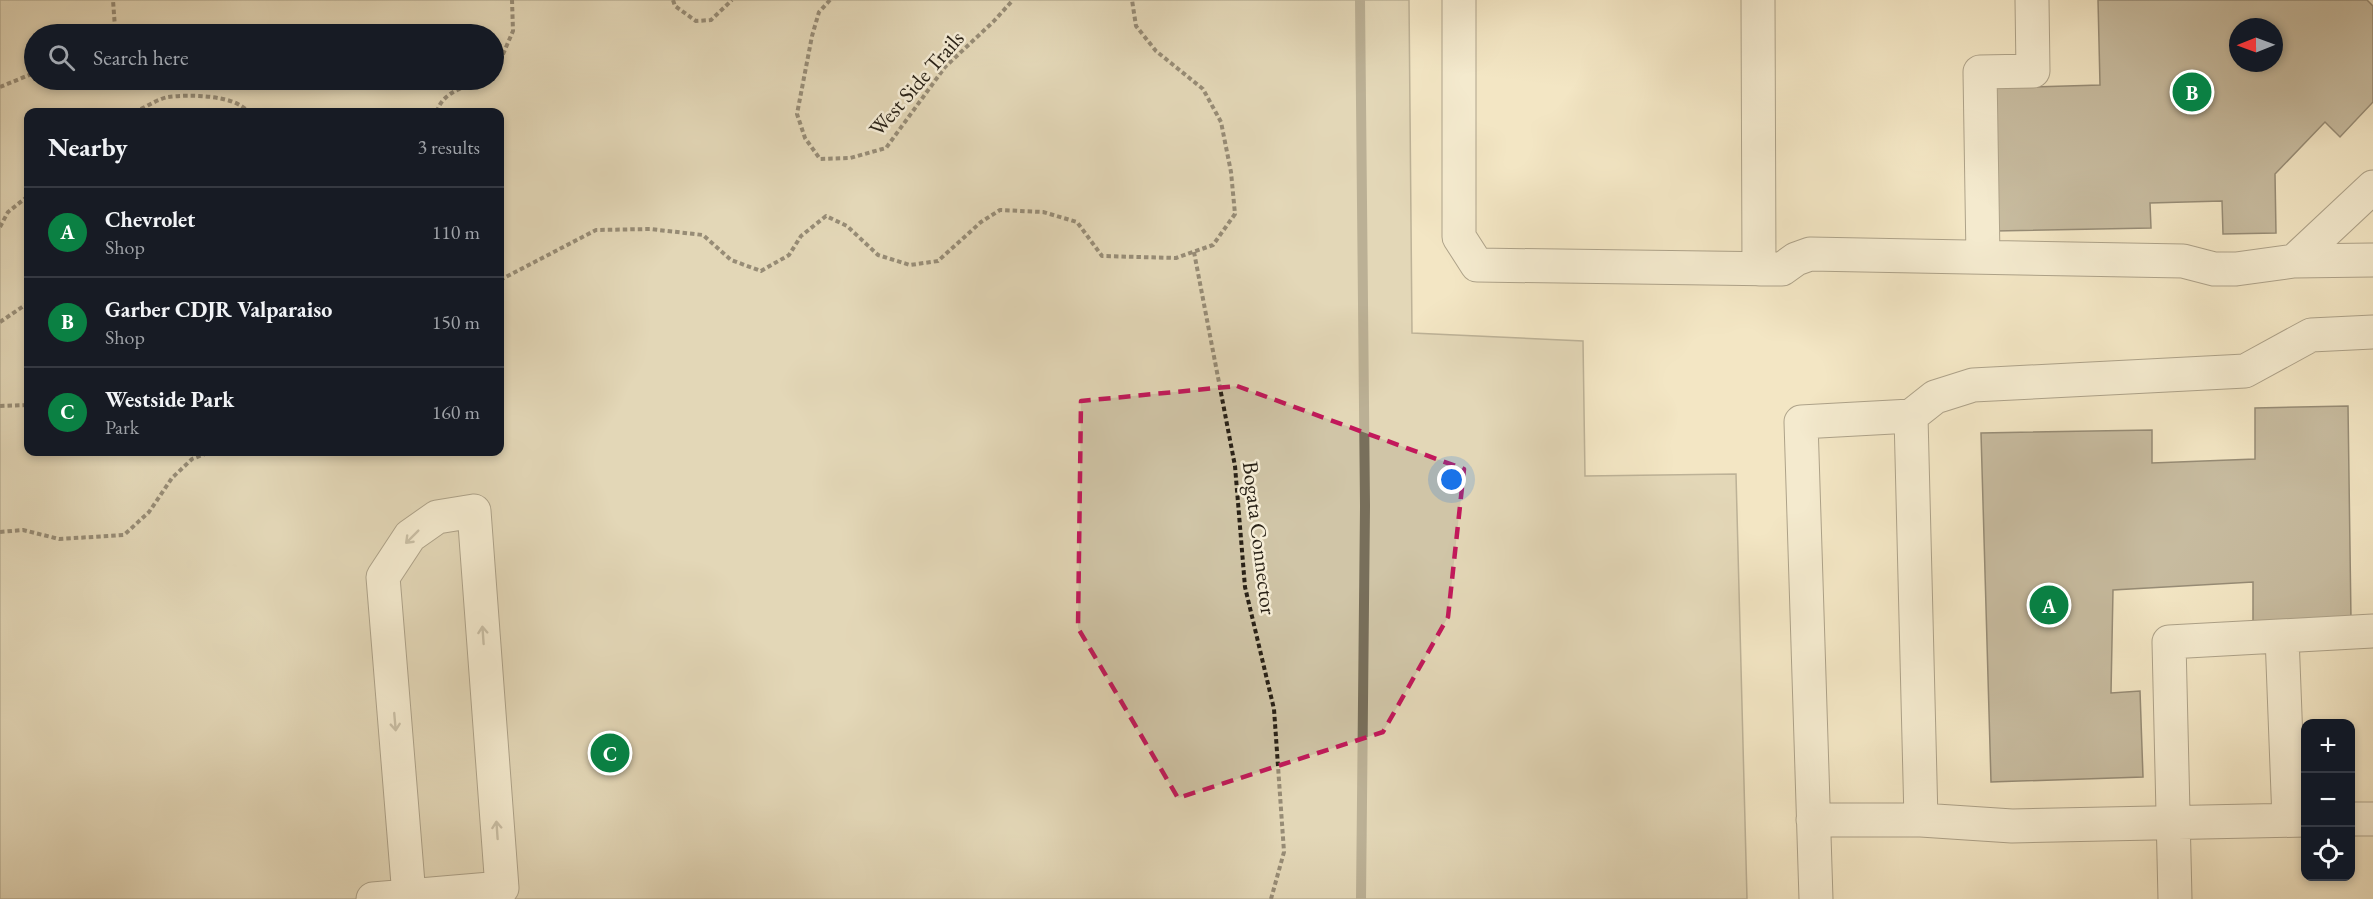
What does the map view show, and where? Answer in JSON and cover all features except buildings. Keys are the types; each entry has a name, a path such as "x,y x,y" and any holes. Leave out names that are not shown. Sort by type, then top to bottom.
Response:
{"lane":[{"path":"1459,0 1459,237 1477,265 1782,269 1796,259 1810,254 2183,261 2214,269 2236,269 2294,261 2373,260"},
{"path":"1758,0 1759,269"},
{"path":"1983,257 1980,72 2033,71 2032,0"},
{"path":"2294,261 2373,187"},
{"path":"1816,899 1802,422 1911,416 1935,397 1972,385 2245,371 2311,335 2373,332"},
{"path":"1911,416 1921,820"},
{"path":"373,899 409,896 502,888 474,511 437,517 410,536 383,578 409,896"},
{"path":"2175,899 2169,642 2373,631"},
{"path":"1813,820 1921,820 2012,826 2297,820 2282,636"},
{"path":"2355,819 2373,819"}],"path":[{"path":"113,0 115,24"},
{"path":"504,52 513,31 512,0"},
{"path":"673,0 675,6 696,21 711,20 732,0"},
{"name":"West Side Trails","path":"830,0 819,12 812,36 797,114 805,138 820,159 850,158 886,148 945,67 1013,0"},
{"path":"504,278 596,230 650,229 703,235 731,260 760,271 789,255 801,236 826,216 847,226 878,255 910,265 938,261 981,222 1000,210 1043,212 1077,222 1102,256 1176,258 1213,245 1235,214 1232,172 1221,122 1203,89 1156,51 1137,26 1132,0"},
{"path":"0,87 24,77"},
{"path":"438,108 455,90"},
{"path":"143,108 167,97 212,96 245,108"},
{"path":"0,227 8,212 24,199"},
{"name":"Bogata Connector","path":"1194,252 1235,466 1245,587 1274,709 1284,852 1271,899"},
{"path":"0,322 24,306"},
{"path":"0,406 24,405"},
{"path":"0,532 23,530 59,539 124,535 148,512 172,478 192,459 200,456"}],"highlighted area":[{"path":"1237,386 1464,469 1448,617 1383,732 1178,798 1078,628 1081,401"}],"shaded area":[{"path":"0,0 1409,0 1412,333 1583,341 1585,476 1736,474 1747,899 0,899"}],"waterway":[{"path":"1360,0 1365,506 1361,899"}],"place":[{"name":"Garber CDJR Valparaiso","path":"2192,92"},
{"name":"Chevrolet","path":"2049,605"},
{"name":"Westside Park","path":"610,753"}]}
